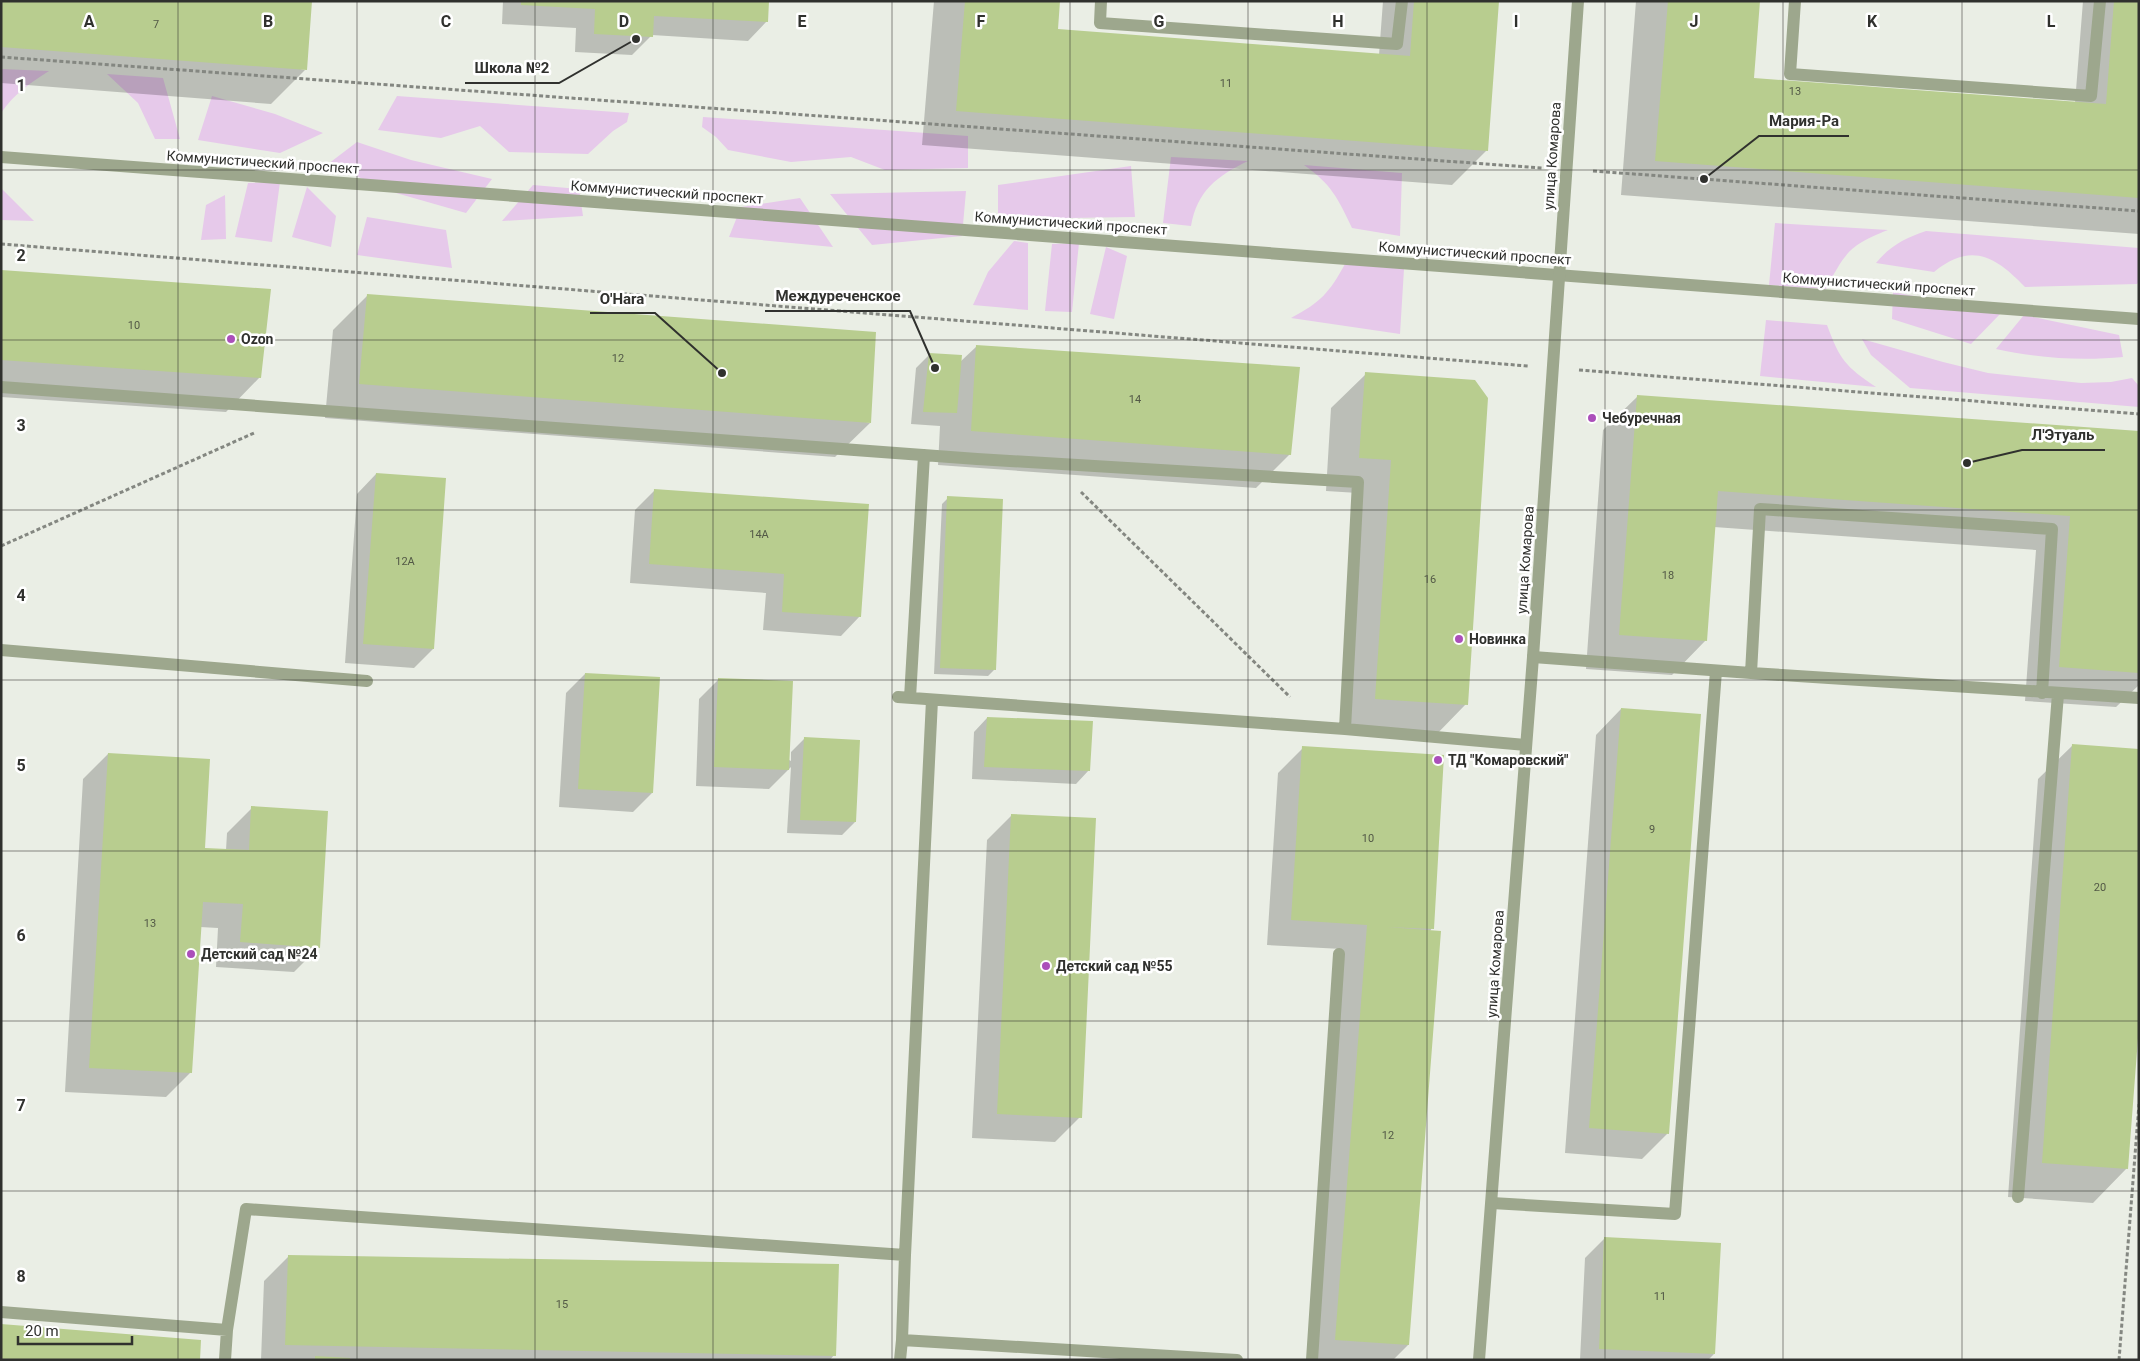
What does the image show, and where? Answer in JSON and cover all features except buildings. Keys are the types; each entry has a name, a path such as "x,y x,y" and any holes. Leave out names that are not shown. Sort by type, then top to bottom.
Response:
{"street":[{"path":"1101,1 1100,24 1397,44 1402,1"},
{"name":"улица Комарова","path":"1479,1360 1533,658 1578,1"},
{"path":"1795,1 1790,74 2092,96 2100,1"},
{"name":"Коммунистический проспект","path":"1,157 2139,319"},
{"path":"1,387 924,455 1358,482 1345,729"},
{"path":"924,455 904,698 1345,729 1526,744"},
{"path":"1751,673 1760,508 2052,529 2042,693"},
{"path":"1,650 367,681"},
{"path":"1533,658 2139,698"},
{"path":"1492,1203 1675,1214 1716,671"},
{"path":"2018,1197 2058,694"},
{"path":"900,1360 932,700"},
{"path":"1312,1360 1339,954"},
{"path":"225,1360 227,1330 246,1209 905,1255"},
{"path":"1,1312 227,1330"},
{"path":"902,1340 1237,1360"}],"path":[{"path":"1,58 2139,211"},
{"path":"1,244 2139,414"},
{"path":"1,546 262,430"},
{"path":"1052,463 1321,728"},
{"path":"2119,1360 2139,1104"}],"shaded area":[{"path":"1,69 49,71 23,89 1,113"},
{"path":"107,74 163,78 180,139 155,139 138,103"},
{"path":"212,96 275,114 323,133 280,153 198,140"},
{"path":"397,96 629,113 627,122 613,131 588,154 509,152 480,126 441,138 378,130"},
{"path":"703,117 968,136 968,168 885,170 851,157 791,162 728,150 716,137 702,127"},
{"path":"357,142 411,160 492,179 466,213 396,193 328,164"},
{"path":"1171,157 1248,161 1227,173 1210,186 1198,203 1191,226 1163,223"},
{"path":"1304,165 1402,173 1400,236 1352,228 1333,192"},
{"path":"1131,166 1135,217 998,219 998,185"},
{"path":"280,182 272,242 235,237 248,183"},
{"path":"533,185 579,189 583,216 502,221"},
{"path":"307,187 336,216 331,247 292,237"},
{"path":"1,188 34,221 1,220"},
{"path":"966,191 962,236 872,245 830,194"},
{"path":"225,195 226,239 201,240 206,205"},
{"path":"800,198 833,247 729,237 741,207"},
{"path":"367,217 446,230 452,268 357,255"},
{"path":"1775,223 1888,230 1856,246 1844,258 1826,289 1769,285"},
{"path":"1926,231 2139,248 2139,281 2137,284 2025,287 2003,267 1993,261 1971,255 1960,257 1934,272 1876,263 1898,243"},
{"path":"1014,241 1028,243 1028,310 973,305 988,272"},
{"path":"1079,243 1072,312 1045,311 1052,244"},
{"path":"1106,247 1127,256 1114,319 1090,314"},
{"path":"1345,264 1404,269 1400,334 1291,318 1317,302 1329,290"},
{"path":"1893,292 2001,313 1971,344 1892,319"},
{"path":"2024,315 2119,335 2123,357 2059,358 1996,349"},
{"path":"1766,320 1827,325 1845,361 1876,387 1760,376"},
{"path":"1862,339 1988,373 2081,383 2111,382 2132,378 2139,386 2139,407 1910,388 1871,355"}],"place":[{"name":"Школа №2","path":"636,39"},
{"name":"Мария-Ра","path":"1704,179"},
{"name":"Ozon","path":"231,339"},
{"name":"Междуреченское","path":"935,368"},
{"name":"O'Hara","path":"722,373"},
{"name":"Чебуречная","path":"1592,418"},
{"name":"Л'Этуаль","path":"1967,463"},
{"name":"Новинка","path":"1459,639"},
{"name":"ТД \"Комаровский\"","path":"1438,760"},
{"name":"Детский сад №24","path":"191,954"},
{"name":"Детский сад №55","path":"1046,966"}]}
